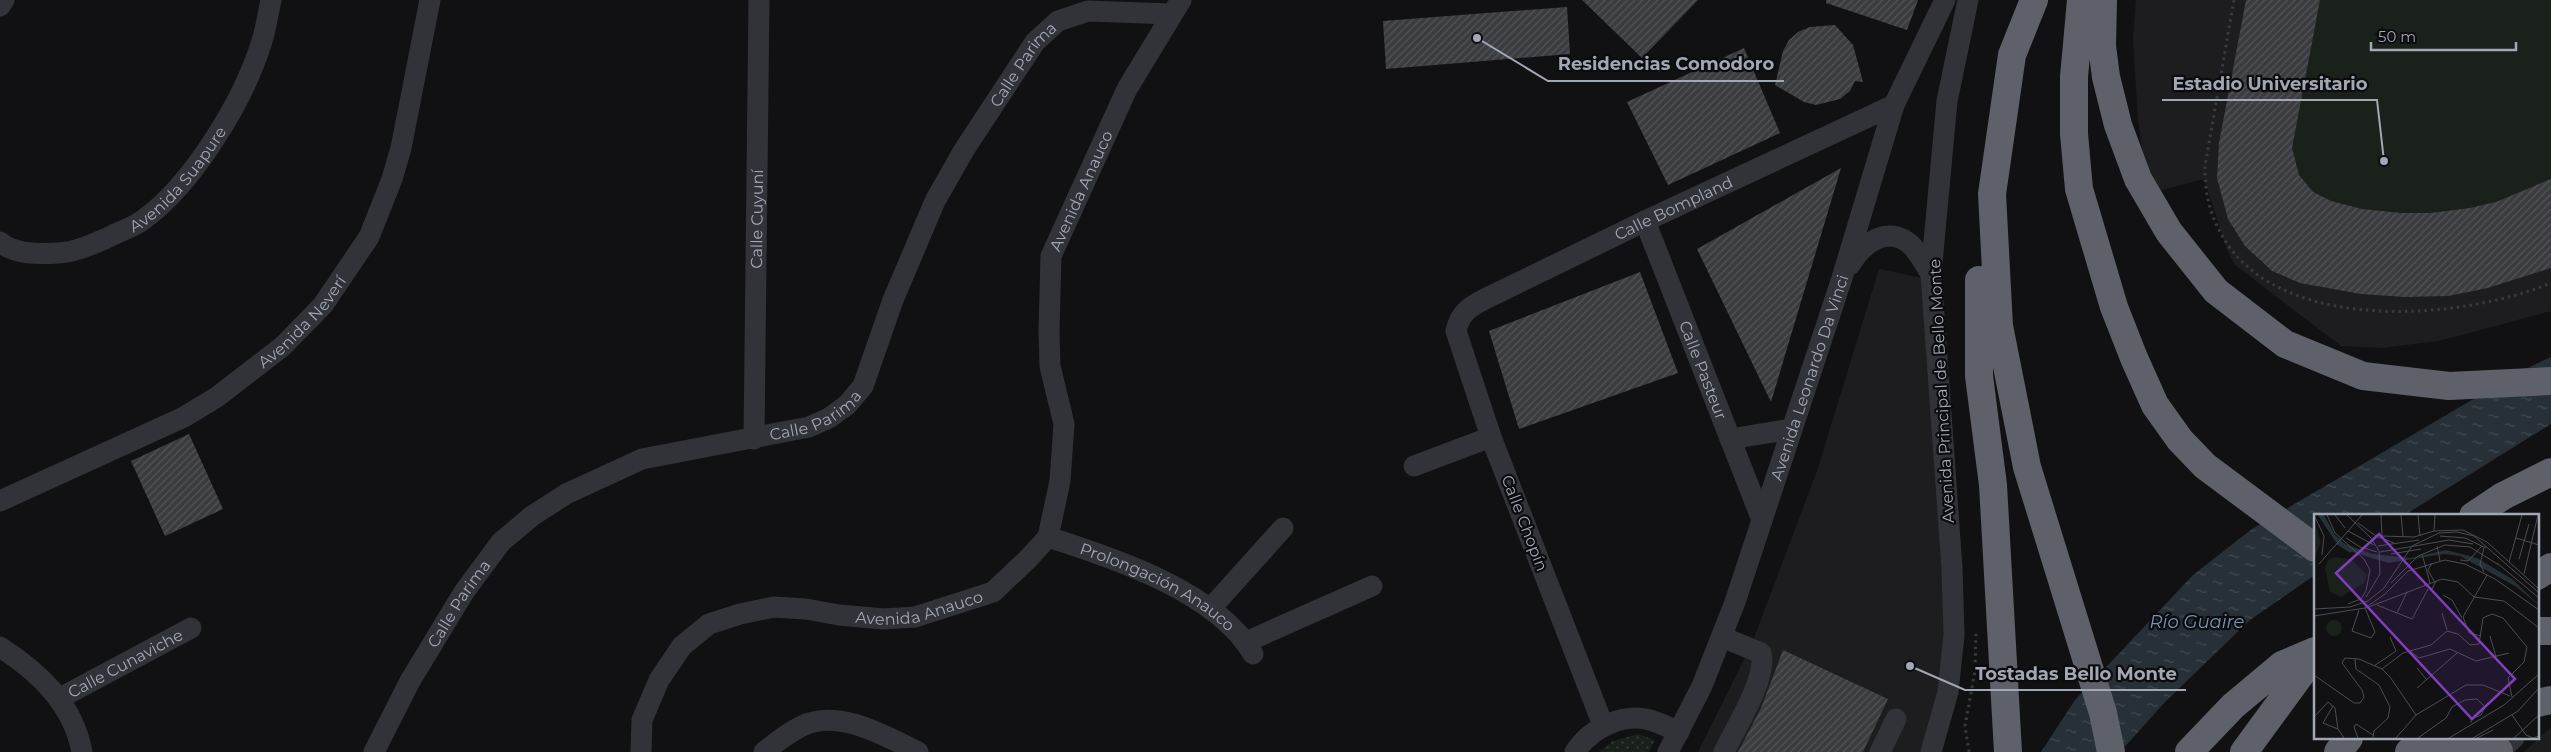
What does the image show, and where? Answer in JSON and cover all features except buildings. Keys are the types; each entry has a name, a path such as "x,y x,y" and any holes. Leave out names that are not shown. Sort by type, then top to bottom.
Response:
{"highway":[{"path":"2008,752 1993,485 1980,376 1977,203 1986,114 2010,23 2021,0"},
{"path":"2034,0 2012,55 1992,194 1999,326 2027,467 2104,713 2111,752"},
{"path":"2081,0 2074,76 2074,134 2079,190 2114,307 2134,358 2155,405 2180,440 2205,466 2314,547"},
{"path":"2103,0 2102,46 2106,77 2118,125 2138,179 2169,232 2216,291 2285,344 2363,376 2449,386 2551,381"},
{"path":"2476,514 2504,496 2551,472"},
{"path":"2538,575 2551,567"},
{"path":"2538,631 2551,632"},
{"path":"2189,752 2233,706 2282,665 2314,653"},
{"path":"2211,752 2237,717 2314,654"},
{"path":"2244,752 2314,654"},
{"path":"2538,703 2551,700"},
{"path":"2338,752 2347,740"},
{"path":"2397,752 2412,740"},
{"path":"2409,752 2424,746 2460,741 2503,748"}],"street":[{"path":"0,6 4,0"},
{"name":"Avenida Suapure","path":"0,242 23,252 44,254 69,252 92,244 142,221 165,202 185,180 237,101 263,40 271,0"},
{"name":"Avenida Neverí","path":"0,501 184,417 217,397 283,346 323,305 368,237 392,179 401,148 430,0"},
{"name":"Calle Cuyuní","path":"754,439 759,0"},
{"name":"Avenida Leonardo Da Vinci","path":"1668,752 1702,686 1722,637 1842,278 1894,105 1945,0"},
{"name":"Avenida Principal de Bello Monte","path":"1931,752 1948,692 1954,635 1952,568 1932,274 1948,101 1968,0"},
{"name":"Calle Parima","path":"374,752 410,681 464,592 501,542 532,516 566,494 642,459 809,427 829,418 847,405 863,386 893,300 935,202 964,150 1035,42 1058,21 1088,11 1176,7"},
{"name":"Avenida Anauco","path":"641,752 642,720 659,680 682,646 709,624 740,614 774,607 806,609 884,620 915,617 993,592 1048,537 1060,481 1064,424 1050,366 1051,256 1127,89 1176,7"},
{"name":"Calle Bompland","path":"1459,319 1469,307 1645,221 1894,105"},
{"name":"Calle Pasteur","path":"1645,221 1762,520"},
{"path":"1842,278 1861,248 1884,235 1894,235 1911,246 1932,274"},
{"name":"Calle Chopín","path":"1459,319 1456,331 1492,437 1603,725"},
{"path":"1730,439 1790,429"},
{"path":"1414,466 1492,437"},
{"path":"1211,608 1283,528"},
{"name":"Prolongación Anauco","path":"1048,537 1104,555 1157,579 1211,608 1249,648 1372,586"},
{"name":"Calle Cunaviche","path":"60,698 191,628"},
{"path":"1722,637 1761,652 1764,661 1760,676 1724,752"},
{"path":"0,647 19,659 60,698 75,726 82,752"},
{"path":"2538,717 2551,706"},
{"path":"1880,752 1896,719"},
{"path":"764,752 803,725 832,720 857,726 918,752"},
{"path":"1575,752 1580,744 1603,725 1622,720 1644,720 1679,732"}],"path":[{"path":"2234,0 2205,166 2205,180 2209,202 2218,228 2230,248 2248,268 2270,284 2295,295 2340,306 2388,311 2436,310 2475,305 2515,296 2551,283"}],"shaded area":[{"path":"2136,0 2551,0 2551,311 2439,341 2380,348 2341,346 2235,265 2227,250 2204,179 2148,194 2138,120 2133,38"},
{"path":"2246,0 2551,0 2551,268 2488,288 2405,297 2361,294 2300,283 2272,271 2245,246 2228,219 2217,178 2219,143"},
{"path":"1879,269 1933,280 1954,640 1932,752 1698,752 1752,643 1817,471"},
{"path":"2551,727 2551,752 2524,752 2538,740"},
{"path":"1638,734 1655,740 1649,752 1599,752 1613,741"}],"water":[{"name":"Río Guaire","path":"2551,357 2551,424 2406,514 2314,514 2314,576 2250,620 2165,702 2120,752 2041,752 2075,700 2193,575 2252,529 2523,370"}],"place":[{"name":"Residencias Comodoro","path":"1477,38"},
{"name":"Estadio Universitario","path":"2384,161"},
{"name":"Tostadas Bello Monte","path":"1910,666"}]}
